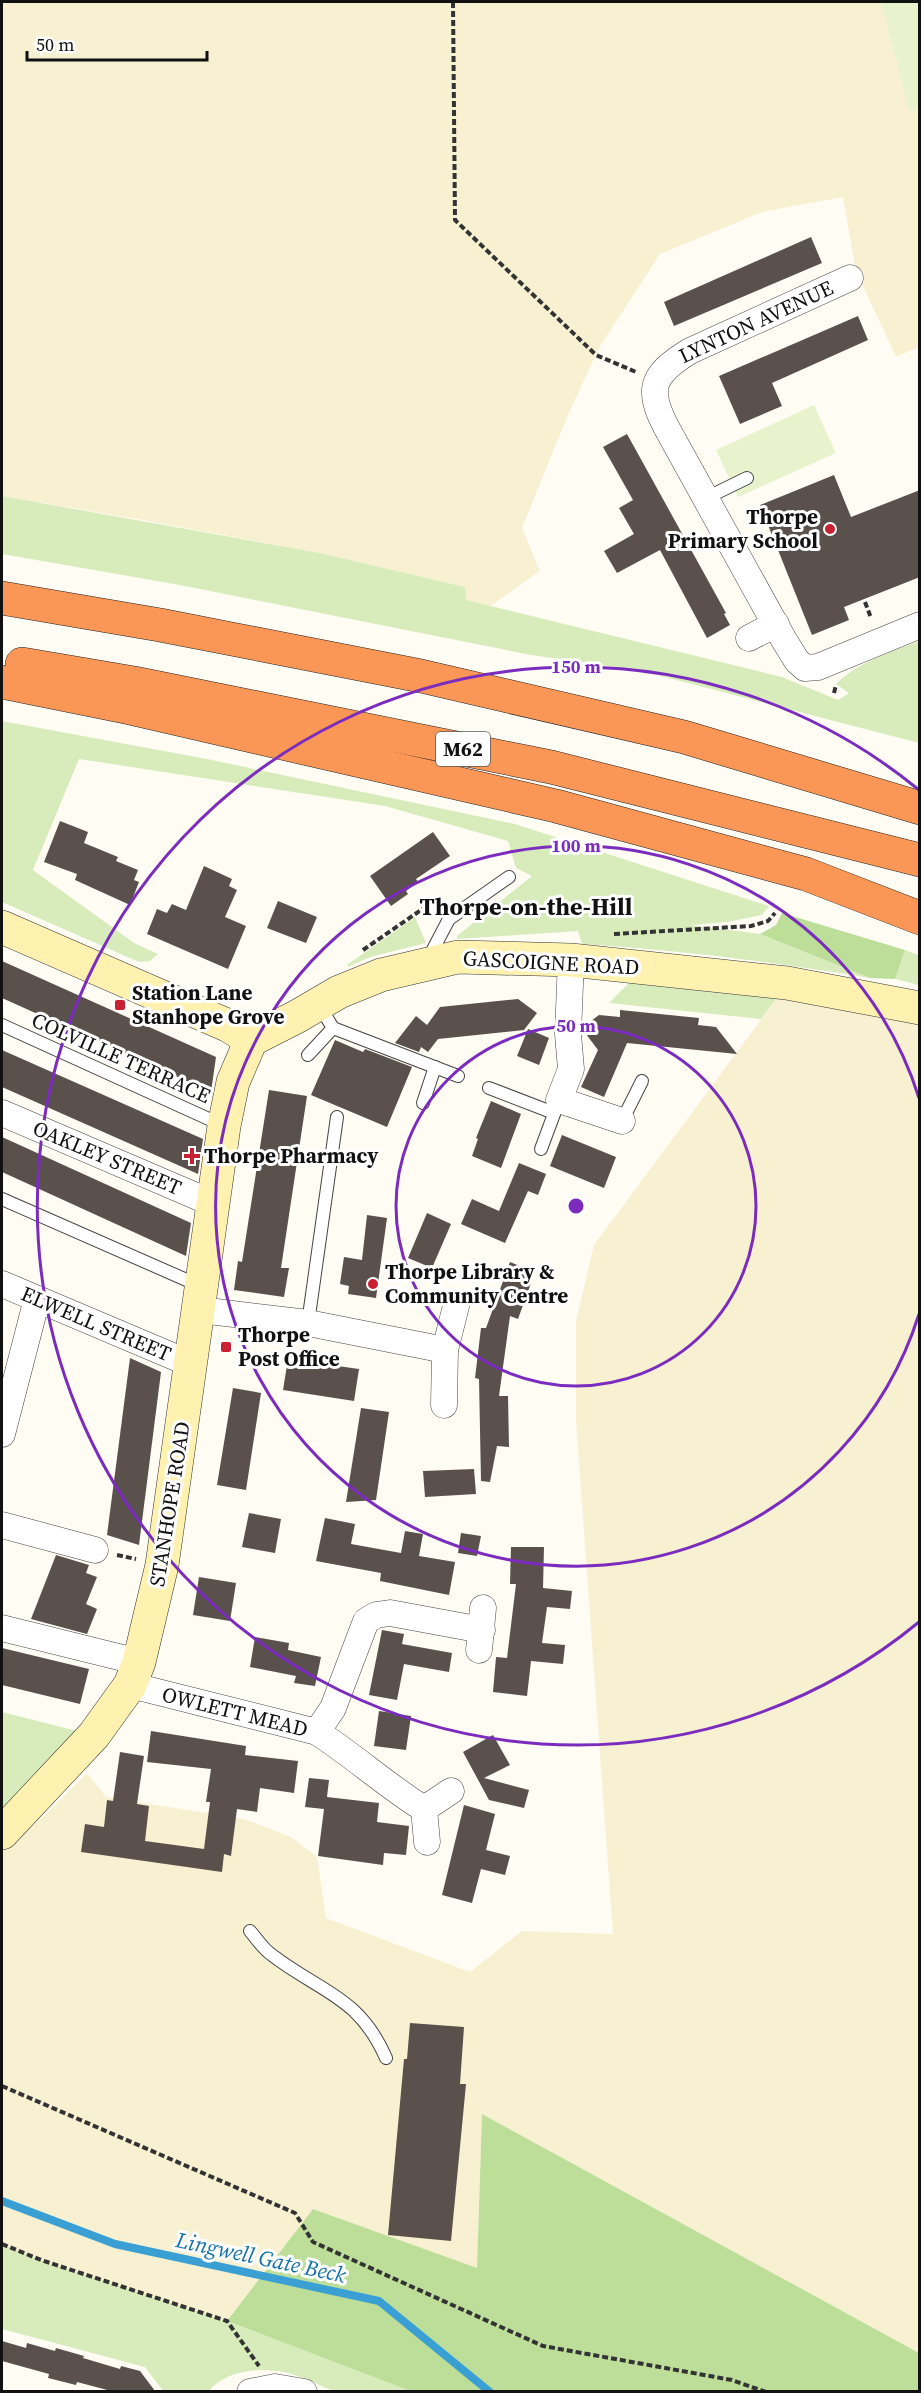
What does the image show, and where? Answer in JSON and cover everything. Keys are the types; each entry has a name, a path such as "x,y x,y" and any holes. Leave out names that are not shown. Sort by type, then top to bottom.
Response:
{"highway":[{"path":"2,598 160,625 421,676 684,737 920,808"},
{"name":"M62","path":"2,661 135,683 551,767 920,860"},
{"path":"2,682 122,706 556,806 806,874 920,918"}],"street":[{"name":"LYNTON AVENUE","path":"656,380 668,364 690,351 850,278"},
{"path":"656,380 655,395 662,419 797,661 805,668 818,667 920,625"},
{"path":"749,638 776,624"},
{"path":"2,927 229,1026 251,1040 233,1082 224,1126"},
{"name":"GASCOIGNE ROAD","path":"251,1040 326,1016 339,992 381,975 458,957 571,960 788,983 920,1008"},
{"path":"571,960 568,1034 570,1069 557,1107 622,1122"},
{"name":"OAKLEY STREET","path":"2,1113 212,1203"},
{"name":"STANHOPE ROAD","path":"2,1833 94,1735 135,1673 162,1565 224,1126"},
{"name":"ELWELL STREET","path":"2,1284 191,1364"},
{"path":"201,1298 308,1323 445,1350"},
{"path":"2,1434 37,1299"},
{"path":"444,1405 445,1350 456,1306"},
{"path":"2,1525 95,1550"},
{"path":"317,1732 333,1708 366,1621 376,1615 390,1613 482,1629"},
{"name":"OWLETT MEAD","path":"2,1628 317,1732 424,1809"},
{"path":"427,1842 424,1809 451,1791"},
{"path":"262,2389 304,2391"}],"lane":[{"path":"706,498 747,478"},
{"path":"426,963 449,919 509,877"},
{"path":"308,1055 326,1016 458,1076"},
{"name":"COLVILLE TERRACE","path":"2,1025 224,1126"},
{"path":"423,1103 435,1067"},
{"path":"622,1122 642,1081"},
{"path":"489,1088 557,1107 541,1149"},
{"path":"308,1323 337,1117"},
{"path":"2,1199 201,1298"},
{"path":"250,1931 270,1954 328,1989 352,2008 376,2035 386,2058"}],"path":[{"path":"453,2 455,220 596,354 656,380"},
{"path":"362,950 437,899 449,919"},
{"path":"95,1550 162,1565"},
{"path":"2,2086 295,2213 313,2242 543,2346 732,2380 766,2391"},
{"path":"2,2244 227,2321 262,2389"}],"shaded area":[{"path":"2,2 919,2 919,347 896,357 856,271 843,197 762,212 660,254 599,348 568,415 522,528 540,571 489,607 465,600 465,587 320,553 2,496"},
{"path":"777,998 866,1012 919,1024 919,2353 482,2114 477,2269 313,2209 227,2321 41,2260 2,2244 2,1852 42,1818 87,1773 106,1797 244,1819 291,1837 317,1857 326,1918 470,1972 522,1931 613,1934 576,1421 576,1321 594,1245"}],"green space":[{"path":"881,2 919,2 919,108 910,111"},
{"path":"814,405 836,453 738,497 716,450"},
{"path":"2,496 320,553 465,587 466,600 782,677 838,700 849,693 836,684 845,676 875,658 919,641 919,743 642,671 531,655 180,585 2,554"},
{"path":"2,721 207,759 515,824 769,906 762,915 727,922 690,925 760,934 870,978 726,957 582,944 578,931 457,939 457,936 532,876 516,868 508,841 385,806 79,759 33,870 134,943 158,954 150,961 139,962 2,902"},
{"path":"782,913 905,950 895,979 870,978 760,934 776,925"},
{"path":"415,917 426,943 370,957 348,967 347,965"},
{"path":"905,950 919,955 919,985 895,979"},
{"path":"631,981 777,998 761,1019 609,1003"},
{"path":"2,1712 81,1732 30,1785 2,1807"},
{"path":"482,2114 919,2353 919,2391 410,2391 227,2321 313,2209 477,2268"},
{"path":"2,2244 41,2260 227,2321 410,2391 337,2391 287,2373 263,2370 238,2373 227,2377 209,2391 163,2391 145,2367 2,2329"}],"building":[{"path":"811,237 822,263 674,326 664,302"},
{"path":"858,316 868,340 772,383 782,406 740,424 719,376"},
{"path":"627,434 726,613 724,614 730,625 707,638 660,550 617,573 604,551 634,534 619,508 633,500 603,447"},
{"path":"834,475 851,517 920,490 920,577 844,607 849,620 812,635 760,505"},
{"path":"60,821 88,832 84,843 118,857 116,861 138,870 134,880 139,882 130,905 75,880 77,874 44,862"},
{"path":"433,832 450,856 416,879 418,882 406,891 408,894 391,906 370,876"},
{"path":"204,866 232,879 229,886 237,890 225,917 246,926 228,969 147,934 157,909 167,913 172,904 186,910"},
{"path":"278,901 317,917 306,943 267,928"},
{"path":"2,961 216,1057 211,1092 2,998"},
{"path":"518,999 537,1013 524,1030 438,1039 428,1052 421,1047 419,1052 395,1043 416,1016 427,1025 440,1007"},
{"path":"620,1010 699,1018 698,1025 716,1027 737,1054 627,1043 604,1097 581,1087 598,1050 583,1027 599,1015 620,1017"},
{"path":"528,1029 549,1038 539,1065 517,1056"},
{"path":"335,1040 363,1052 365,1049 412,1067 387,1127 311,1095"},
{"path":"2,1050 203,1139 198,1174 2,1087"},
{"path":"269,1090 307,1096 281,1268 289,1268 284,1297 234,1290 238,1261 242,1262"},
{"path":"491,1101 521,1114 501,1168 472,1156 478,1139 476,1138"},
{"path":"562,1135 616,1157 604,1188 550,1166"},
{"path":"2,1137 191,1223 186,1256 2,1172"},
{"path":"519,1163 546,1174 538,1195 528,1191 505,1243 461,1224 472,1199 499,1211"},
{"path":"427,1213 451,1224 432,1268 408,1258"},
{"path":"367,1215 387,1218 376,1298 348,1294 349,1286 340,1284 344,1257 362,1260"},
{"path":"510,1262 535,1272 518,1319 510,1316 499,1396 508,1396 509,1447 497,1446 490,1482 481,1481 479,1379 475,1378 481,1328 486,1328"},
{"path":"130,1358 161,1372 139,1545 107,1535"},
{"path":"288,1359 359,1369 354,1401 283,1390"},
{"path":"233,1388 261,1393 246,1490 217,1485"},
{"path":"361,1408 389,1412 376,1500 346,1502"},
{"path":"474,1469 476,1494 425,1497 423,1471"},
{"path":"249,1513 281,1519 275,1553 242,1547"},
{"path":"325,1518 355,1524 351,1544 401,1553 405,1531 423,1534 419,1556 455,1562 449,1595 380,1581 381,1573 316,1561"},
{"path":"461,1533 481,1536 477,1556 458,1553"},
{"path":"511,1547 544,1547 543,1588 572,1591 570,1609 547,1607 542,1643 565,1645 563,1664 531,1661 527,1696 493,1692 496,1657 507,1658 516,1584 510,1584"},
{"path":"56,1555 89,1565 86,1573 97,1577 86,1604 97,1609 87,1634 31,1619"},
{"path":"199,1577 236,1583 230,1621 193,1615"},
{"path":"382,1630 404,1634 402,1644 452,1653 449,1672 404,1664 397,1700 369,1695"},
{"path":"255,1637 289,1643 288,1650 321,1657 315,1686 294,1683 296,1676 250,1667"},
{"path":"2,1648 89,1669 80,1704 2,1685"},
{"path":"379,1711 411,1716 406,1750 374,1746"},
{"path":"151,1731 246,1746 245,1755 298,1761 294,1793 260,1788 257,1812 237,1809 231,1856 224,1854 222,1872 81,1852 85,1824 104,1827 107,1800 113,1801 120,1752 144,1756 137,1804 149,1806 145,1841 204,1849 210,1802 206,1802 211,1769 147,1762"},
{"path":"493,1735 510,1765 484,1778 529,1790 524,1808 489,1800 463,1752"},
{"path":"309,1778 329,1780 327,1797 379,1803 377,1822 409,1826 406,1855 384,1853 383,1865 318,1856 324,1809 305,1807"},
{"path":"464,1805 495,1814 486,1850 510,1856 505,1875 481,1869 472,1903 442,1895"},
{"path":"410,2023 464,2027 460,2084 466,2084 451,2241 388,2235 404,2059 407,2059"},
{"path":"2,2341 26,2348 27,2343 55,2351 56,2348 120,2369 121,2366 140,2371 155,2391 111,2391 77,2382 76,2385 48,2378 49,2374 2,2361"}],"waterway":[{"name":"Lingwell Gate Beck","path":"2,2201 115,2244 379,2301 490,2392"}],"place":[{"name":"Thorpe Primary School","path":"830,529"},
{"name":"Station Lane Stanhope Grove","path":"120,1005"},
{"name":"Thorpe Pharmacy","path":"192,1156"},
{"name":"Thorpe Library & Community Centre","path":"373,1284"},
{"name":"Thorpe Post Office","path":"226,1347"}],"district":[{"name":"Thorpe-on-the-Hill","path":"526,907"}]}
